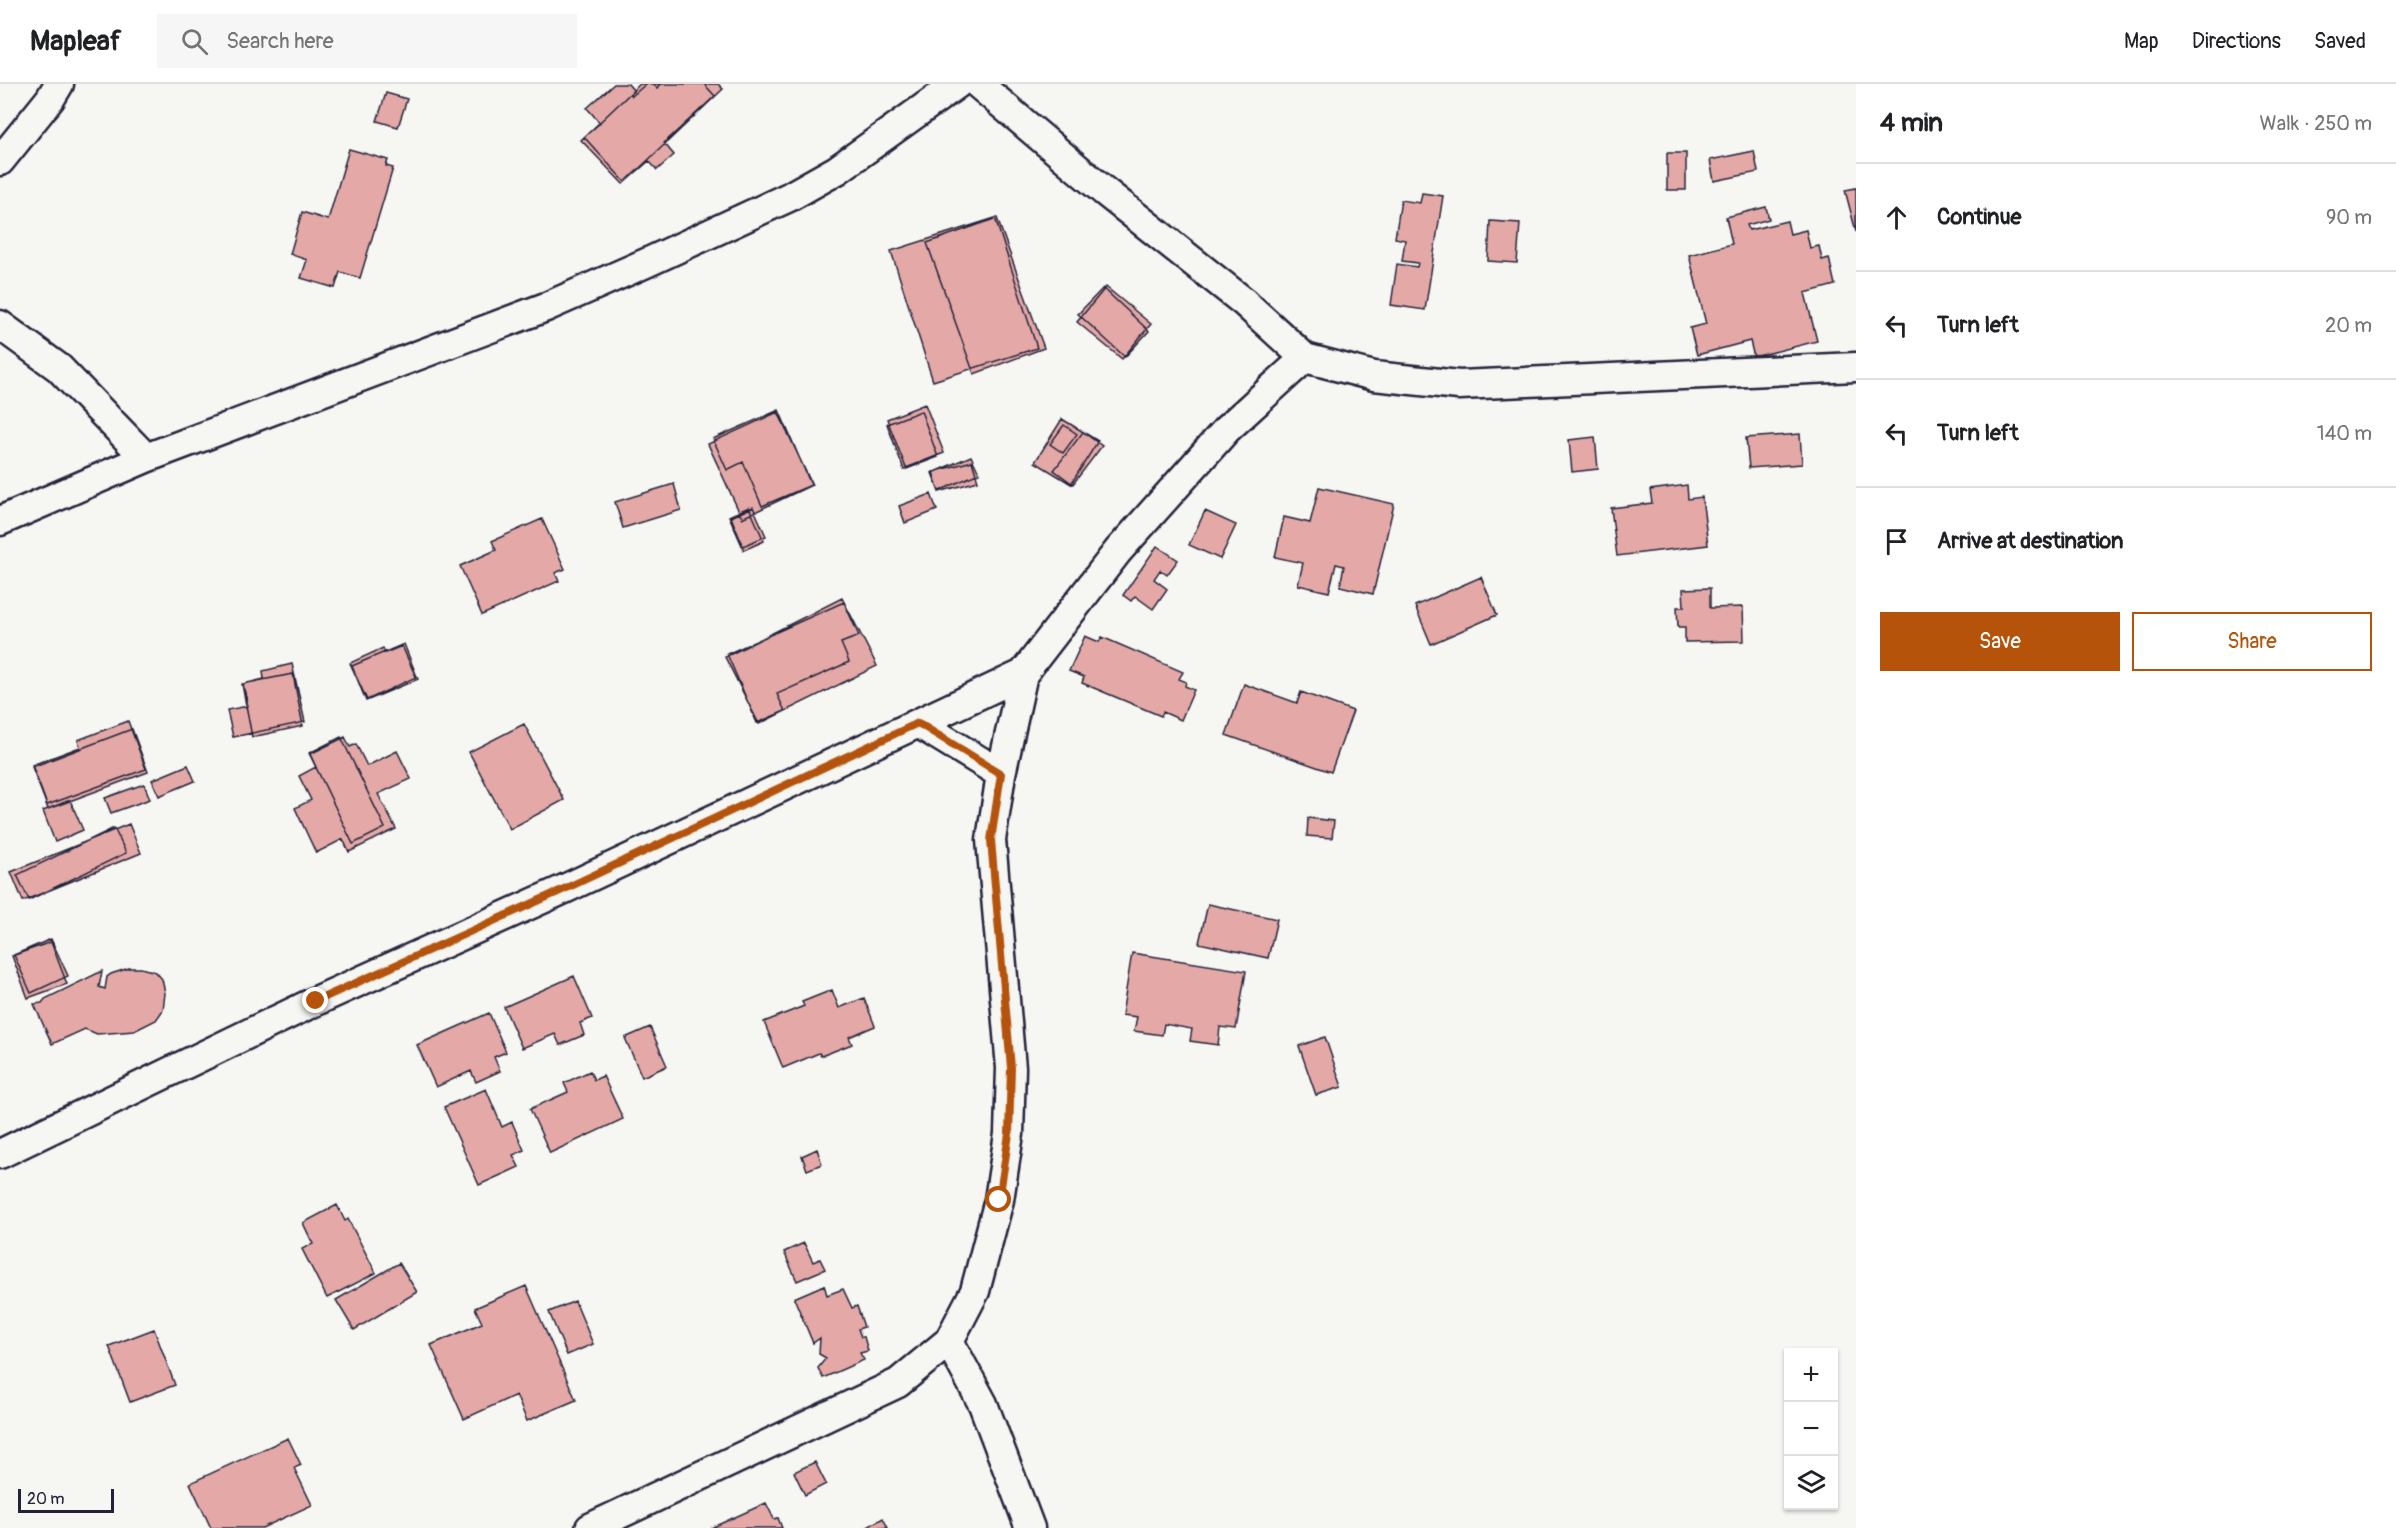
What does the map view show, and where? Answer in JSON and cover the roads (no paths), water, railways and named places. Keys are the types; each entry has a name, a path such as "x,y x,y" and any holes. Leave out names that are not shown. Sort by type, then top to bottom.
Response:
{"street":[{"path":"0,160 50,99 59,84"},
{"path":"0,521 146,458 546,307 667,254 789,197 837,170 957,84"},
{"path":"978,84 1104,190 1244,302 1305,358 1374,376 1459,385 1856,367"},
{"path":"0,325 59,368 146,458"},
{"path":"590,1528 898,1383 949,1341 975,1292 999,1200 1009,1134 1011,1068 991,840 1001,774 1023,674 1118,551 1227,429 1305,358"},
{"path":"0,1154 316,1001 560,891 1023,674"},
{"path":"918,723 1001,774"},
{"path":"949,1341 983,1404 1030,1528"}]}
